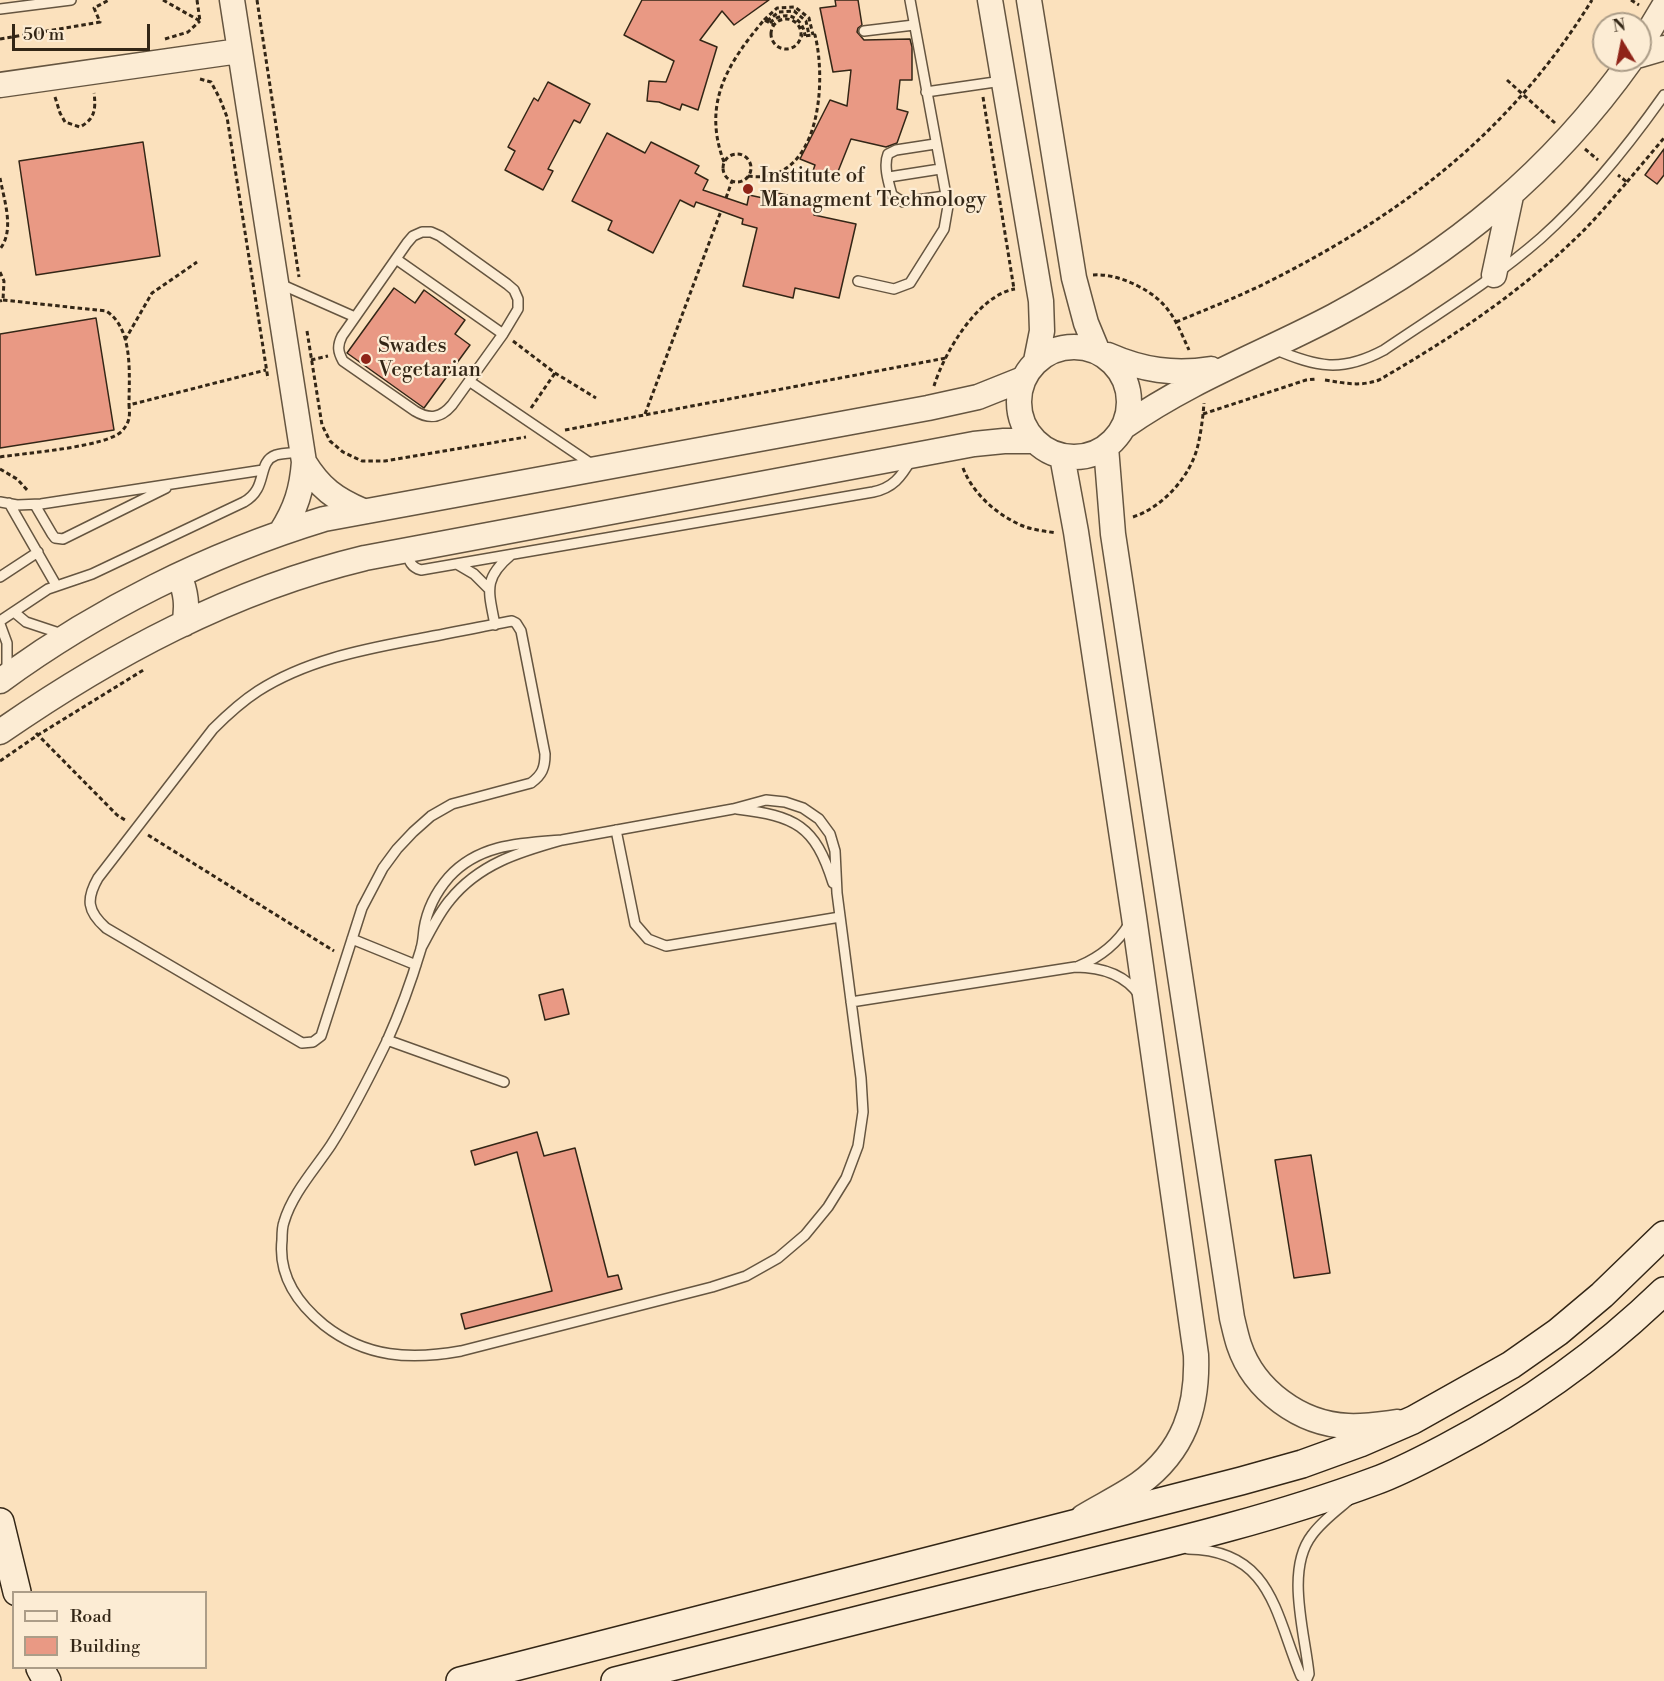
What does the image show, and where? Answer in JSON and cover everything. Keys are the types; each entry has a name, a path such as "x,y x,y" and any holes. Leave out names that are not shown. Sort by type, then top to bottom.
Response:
{"main road":[{"path":"460,1681 1065,1527 1302,1464 1360,1443 1413,1420 1511,1365 1558,1332 1602,1295 1664,1235"},
{"path":"615,1681 1138,1550 1299,1506 1377,1480 1485,1427 1538,1395 1588,1359 1635,1320 1664,1291"},
{"path":"0,1522 17,1591"}],"street":[{"path":"232,0 303,457 299,500 281,532"},
{"path":"990,0 1038,285 1042,331 1030,370 1019,395 1019,412 1024,428 1034,441 1062,456 1077,457 1092,454 1107,447 1125,426 1200,376 1225,367 1334,316 1396,280 1456,240 1511,196 1570,138 1622,72"},
{"path":"1029,0 1074,278 1084,315 1103,353 1120,370 1128,388 1129,407 1125,426"},
{"path":"1652,26 1664,6"},
{"path":"0,85 239,51"},
{"path":"1494,275 1511,196"},
{"path":"4,678 68,636 179,575 281,532 324,519 978,397 1030,370 1050,352 1066,347 1082,347 1152,370 1200,376"},
{"path":"0,732 73,684 128,652 184,624 284,581 324,568 406,550 948,449 997,442 1034,441"},
{"path":"1107,447 1113,534 1232,1318 1239,1345 1252,1371 1270,1393 1293,1409 1319,1421 1347,1426 1413,1420"},
{"path":"1062,456 1076,532 1134,917 1196,1354 1197,1378 1194,1402 1187,1425 1175,1447 1158,1467 1138,1484 1065,1527"},
{"path":"303,457 315,479 329,493 363,511"},
{"path":"179,575 187,604 184,624"}],"lane":[{"path":"0,9 71,0"},
{"path":"858,280 894,289 910,283 944,229 947,218 910,0"},
{"path":"864,31 914,25"},
{"path":"926,92 1004,80"},
{"path":"1269,347 1310,363 1329,366 1367,359 1384,350 1494,275 1541,238 1577,203 1608,168 1664,95"},
{"path":"936,144 892,151 886,159 892,195 903,202 945,196"},
{"path":"889,177 940,169"},
{"path":"422,232 431,232 440,236 514,290 518,299 518,309 503,334 445,413 435,417 424,417 343,361 338,353 338,344 342,336 396,259 413,236 422,232"},
{"path":"396,259 503,334"},
{"path":"277,283 356,317"},
{"path":"469,381 597,468"},
{"path":"4,678 7,643 0,623 14,612 56,585 92,574 244,502 258,491 263,470 269,459 275,456 303,457"},
{"path":"406,550 410,564 415,569 421,570 882,490 897,480 913,456"},
{"path":"5,502 38,504 263,470"},
{"path":"38,504 52,534 55,538 63,539 174,484"},
{"path":"5,502 38,552 56,585"},
{"path":"0,577 38,552"},
{"path":"488,588 497,569 511,555"},
{"path":"457,564 474,574 488,588 495,624"},
{"path":"14,612 31,624 68,636"},
{"path":"512,621 519,626 545,765 540,776 531,783 452,804 431,816 412,832 382,868 372,886 352,939 321,1036 313,1042 302,1043 106,928 95,918 90,905 91,890 103,870 213,729 235,707 259,690 302,669 339,656 495,624 512,621"},
{"path":"766,800 785,802 803,808 819,819 830,834 835,851 837,893 861,1078 863,1112 858,1146 846,1178 828,1207 805,1235 778,1258 746,1276 712,1287 461,1351 429,1357 395,1355 363,1347 333,1332 307,1312 288,1285 280,1254 284,1222 293,1203 361,1094 387,1040 422,948 429,910 438,892 450,876 465,863 482,853 501,846 562,840 733,809 766,800"},
{"path":"733,809 768,813 800,826 823,852 837,893"},
{"path":"616,830 635,924 648,939 666,946 840,917"},
{"path":"422,948 448,902 467,882 488,866 506,857 562,840"},
{"path":"1075,967 1090,961 1115,943 1134,917"},
{"path":"352,939 416,965"},
{"path":"851,1002 1075,967 1092,967 1124,980 1137,992 1146,1006"},
{"path":"387,1040 504,1082"},
{"path":"1138,1550 1205,1550 1228,1555 1248,1567 1269,1593 1299,1673 1306,1681 1309,1674 1298,1577 1301,1556 1311,1536 1325,1520 1377,1480"}],"path":[{"path":"0,39 100,22 94,9 109,0"},
{"path":"164,0 200,21 197,0"},
{"path":"1176,322 1261,285 1303,263 1388,212 1431,181 1479,140 1524,94 1552,59 1592,0"},
{"path":"748,176 767,176 784,170 798,158 807,141 819,106 821,87 819,51 815,34 807,36 791,48 780,48 772,39 769,22 777,8 795,7 809,18 807,36"},
{"path":"723,162 732,154 743,156 750,165 748,176 744,180 732,181 724,174 715,127 715,111 723,80 739,51 769,22 780,15 792,16 802,24 807,36"},
{"path":"193,77 211,82 227,117 268,380"},
{"path":"981,84 1014,289"},
{"path":"64,94 54,96 60,113 65,122 80,127 89,122 94,112 94,90"},
{"path":"1627,182 1664,138"},
{"path":"0,178 8,224 7,236 0,249"},
{"path":"726,198 732,181"},
{"path":"645,414 721,211"},
{"path":"125,340 152,293 197,262"},
{"path":"0,272 4,281 1,300 106,311 116,317 129,359 130,420 121,433 104,441 0,457"},
{"path":"1074,278 1097,275 1123,279 1155,295 1176,322 1200,376 1204,400 1198,447 1187,470 1160,504 1124,520 1126,532 1113,534"},
{"path":"928,408 946,358 959,336 982,306 1005,290 1038,285"},
{"path":"503,334 555,373 596,398"},
{"path":"129,405 338,353"},
{"path":"524,418 555,373"},
{"path":"948,449 950,465 961,464 966,477 984,501 1002,514 1024,526 1056,533 1076,532"},
{"path":"0,469 16,479 38,504"},
{"path":"0,762 38,735 150,666"}],"building":[{"path":"642,0 769,0 734,25 722,11 700,40 717,47 698,110 682,104 680,110 659,102 647,101 649,81 666,82 674,61 624,35"},
{"path":"835,0 858,0 862,25 857,32 864,40 910,39 912,80 900,80 897,109 908,112 897,143 886,147 851,139 835,179 813,171 815,165 800,159 830,100 847,106 851,70 833,72 820,8 836,6"},
{"path":"548,82 590,104 580,123 574,120 548,169 553,171 543,190 505,170 515,151 508,147 534,98 538,101"},
{"path":"607,133 645,153 651,142 699,166 695,173 708,180 703,190 747,205 749,195 763,198 765,190 817,202 814,215 856,224 839,298 795,288 793,298 743,286 757,228 742,224 743,219 696,202 694,207 680,200 653,253 608,230 612,221 572,201"},
{"path":"143,142 160,256 36,275 19,161"},
{"path":"1664,149 1664,175 1657,184 1645,175"},
{"path":"394,288 415,303 424,290 465,320 455,334 470,345 424,408 347,353"},
{"path":"96,318 114,430 0,448 0,334"},
{"path":"563,989 569,1014 545,1020 539,995"},
{"path":"537,1132 544,1156 575,1148 608,1277 618,1275 622,1289 465,1329 461,1314 552,1291 517,1152 475,1165 471,1151"},
{"path":"1311,1155 1330,1273 1294,1278 1275,1160"}],"place":[{"name":"Institute of Managment Technology","path":"748,189"},
{"name":"Swades Vegetarian","path":"366,359"}]}
